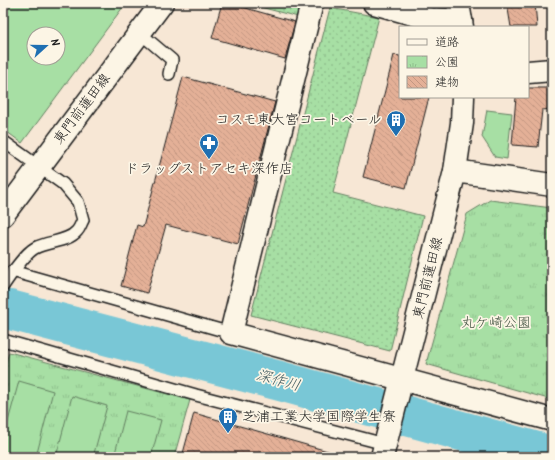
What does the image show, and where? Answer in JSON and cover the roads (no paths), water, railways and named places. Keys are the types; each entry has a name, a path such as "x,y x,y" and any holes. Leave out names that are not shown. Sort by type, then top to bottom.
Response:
{"street":[{"name":"東門前蓮田線","path":"6,212 162,3"},
{"path":"312,3 231,333 401,384 552,420"},
{"path":"374,3 430,19 460,17"},
{"path":"529,72 552,70"},
{"name":"東門前蓮田線","path":"385,445 455,171 462,123 463,98"},
{"path":"455,171 552,184"}],"lane":[{"path":"140,33 172,60 169,74"},
{"path":"3,141 63,184 78,202 83,220 77,231 66,239 53,241 34,248 12,271 3,285"},
{"path":"12,271 231,333"},
{"path":"3,340 196,395 385,445"}],"waterway":[{"name":"深作川","path":"3,310 10,310 280,381 552,456"}],"place":[{"name":"コスモ東大宮コートベール","path":"396,137"},
{"name":"ドラッグストアセキ深作店","path":"209,160"},
{"name":"芝浦工業大学国際学生寮","path":"228,434"}],"park label":[{"name":"丸ケ崎公園","path":"496,323"}]}
